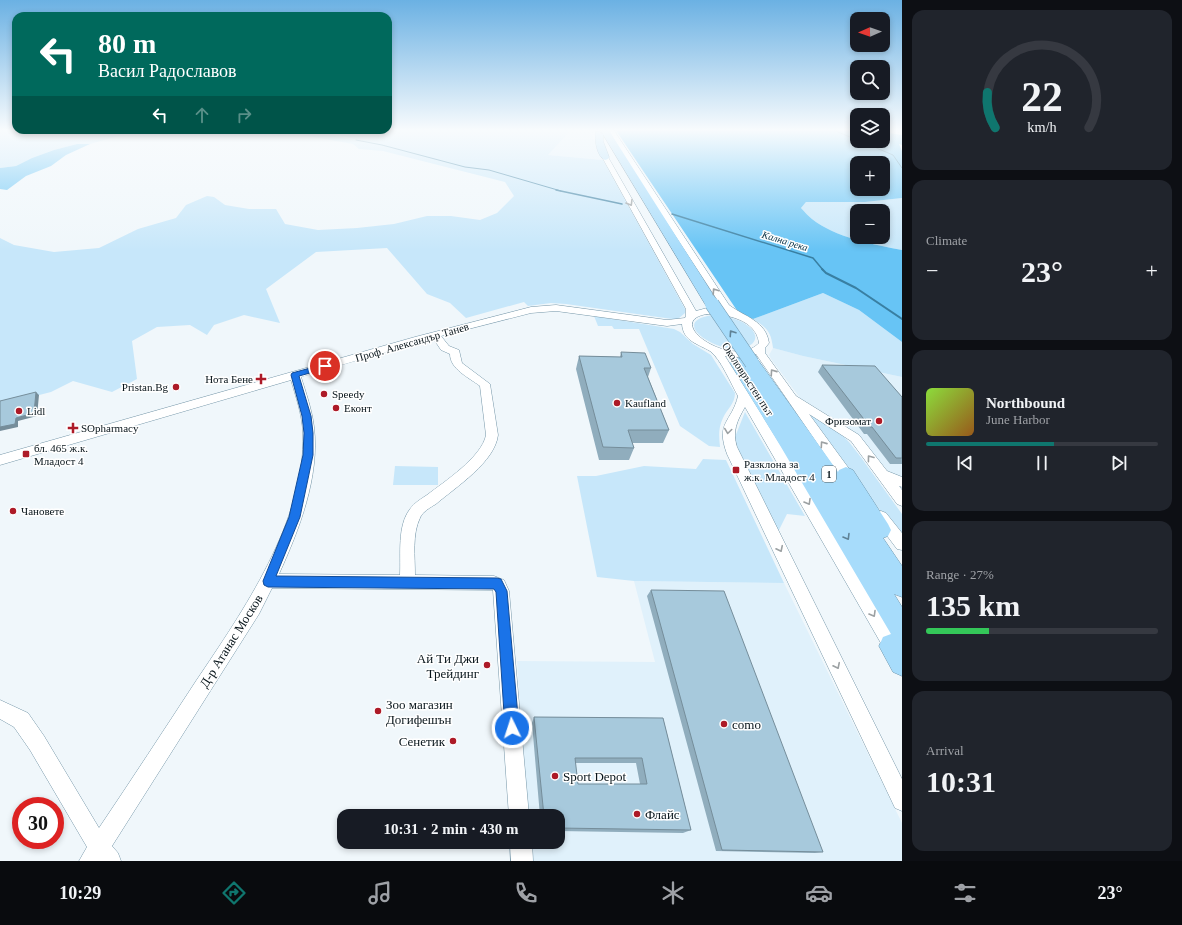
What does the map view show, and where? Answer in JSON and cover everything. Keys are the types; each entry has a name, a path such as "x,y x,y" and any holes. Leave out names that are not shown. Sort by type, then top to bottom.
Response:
{"highway":[{"name":"Околовръстен път","path":"625,169 706,304 750,358 822,463 902,586"},
{"name":"Околовръстен път","path":"631,169 640,181 706,304"},
{"name":"Околовръстен път","path":"750,358 788,442 899,646"},
{"path":"846,476 902,565"}],"street":[{"path":"612,169 691,309 687,328 689,332"},
{"name":"Околовръстен път","path":"634,169 640,181 668,218 726,307 757,328 763,335 764,343 750,358"},
{"name":"Проф. Александър Танев","path":"0,460 435,335 514,314 543,308 576,310 667,323 689,332 700,343 713,349"},
{"name":"Проф. Александър Танев","path":"667,323 690,319 710,312 726,313 742,318"},
{"path":"407,582 409,527 415,512 457,479 484,454 488,448 492,435 485,384 458,365 455,360 455,352 444,348 435,335"},
{"path":"713,349 739,354 751,353 750,358 760,353 846,476 902,544"},
{"path":"713,349 720,356 796,482 899,646"},
{"name":"Д-р Атанас Москов","path":"99,856 233,641 268,581 294,517 308,455 309,433 307,416 295,375"},
{"path":"788,394 854,438 902,500"},
{"path":"744,396 743,402 728,428 727,436 733,454 902,801"},
{"path":"883,475 902,482"},
{"path":"268,581 497,583 501,588 517,809"},
{"path":"0,709 21,720 37,743 99,856"},
{"path":"521,849 522,861"}],"shaded area":[{"path":"0,169 43,169 26,176 7,190 0,189"},
{"path":"455,169 608,169 685,309 685,313 678,319 672,319 566,304 551,303 528,306 524,302 466,318 450,303 427,294 387,248 316,252 266,289 280,323 244,315 214,325 207,335 190,325 157,327 132,341 137,379 112,392 73,381 51,392 0,405 0,238 14,245 54,252 99,248 138,229 176,218 186,205 207,196 214,197 225,205 249,209 276,209 285,224 318,230 394,224 427,216 451,216 480,220 497,213 514,196 505,182"},
{"path":"642,169 850,169 850,196 890,196 890,169 902,169 902,198 865,202 806,202 801,208 812,219 821,225 832,231 850,237 850,244 873,244 902,250 902,342 859,310 823,293 753,319 742,314 736,309"},
{"path":"902,198 902,250 873,244 890,244 890,204 850,204 850,237 832,231 812,219 801,208 806,202 865,202"},
{"path":"823,293 859,310 902,342 902,377 803,356 773,348 768,330 753,319"},
{"path":"712,315 723,316 742,322 755,334 754,342 745,348 737,349 717,345 708,341 695,329 695,323 700,319"},
{"path":"594,316 674,329 680,332 693,344 711,355 735,393 734,400 720,425 720,447 709,446 680,426 639,329 614,329 612,326 598,326"},
{"path":"773,348 803,356 902,377 902,479 891,475 860,437 849,428 800,398 771,359 769,355"},
{"path":"745,412 805,516 787,514 778,532 739,453 735,437"},
{"path":"809,414 835,428 860,456 902,514 902,537 867,494"},
{"path":"703,459 726,460 784,583 634,581 597,577 577,476 596,476 644,466 696,469"},
{"path":"395,466 438,467 438,485 393,485"},
{"path":"634,581 784,583 902,823 902,861 530,861 529,849 565,849 565,809 527,809 517,661 655,662"}],"building":[{"name":"Kaufland","path":"621,352 645,353 651,368 644,368 669,430 628,430 634,448 603,447 579,356 622,357"},
{"name":"Фризомат","path":"822,365 875,366 902,397 902,458 896,458"},
{"name":"Lidl","path":"36,392 34,413 16,418 15,424 0,427 0,401"},
{"name":"como","path":"651,590 724,591 823,852 722,850"},
{"name":"Sport Depot","path":"534,717 663,718 691,830 565,828 565,809 543,809","holes":["575,758 642,758 647,784 578,784"]}],"waterway":[{"name":"Кална река","path":"482,169 561,191"},
{"name":"Кална река","path":"556,190 622,204"},
{"name":"Кална река","path":"672,214 813,258 823,270"},
{"name":"Кална река","path":"823,270 856,288 902,319"}],"place":[{"name":"Нота Бене","path":"261,379"},
{"name":"Pristan.Bg","path":"176,387"},
{"name":"Speedy","path":"324,394"},
{"name":"Kaufland","path":"617,403"},
{"name":"Еконт","path":"336,408"},
{"name":"Lidl","path":"19,411"},
{"name":"Фризомат","path":"879,421"},
{"name":"SOpharmacy","path":"73,428"},
{"name":"бл. 465 ж.к. Младост 4","path":"26,454"},
{"name":"Разклона за ж.к. Младост 4","path":"736,470"},
{"name":"Чановете","path":"13,511"},
{"name":"Ай Ти Джи Трейдинг","path":"487,665"},
{"name":"Зоо магазин Догифешън","path":"378,711"},
{"name":"como","path":"724,724"},
{"name":"Сенетик","path":"453,741"},
{"name":"Sport Depot","path":"555,776"},
{"name":"Флайс","path":"637,814"}],"route":[{"path":"325,366 295,375 307,416 309,433 308,455 303,483 294,517 268,581 497,583 501,588 512,728"}]}
